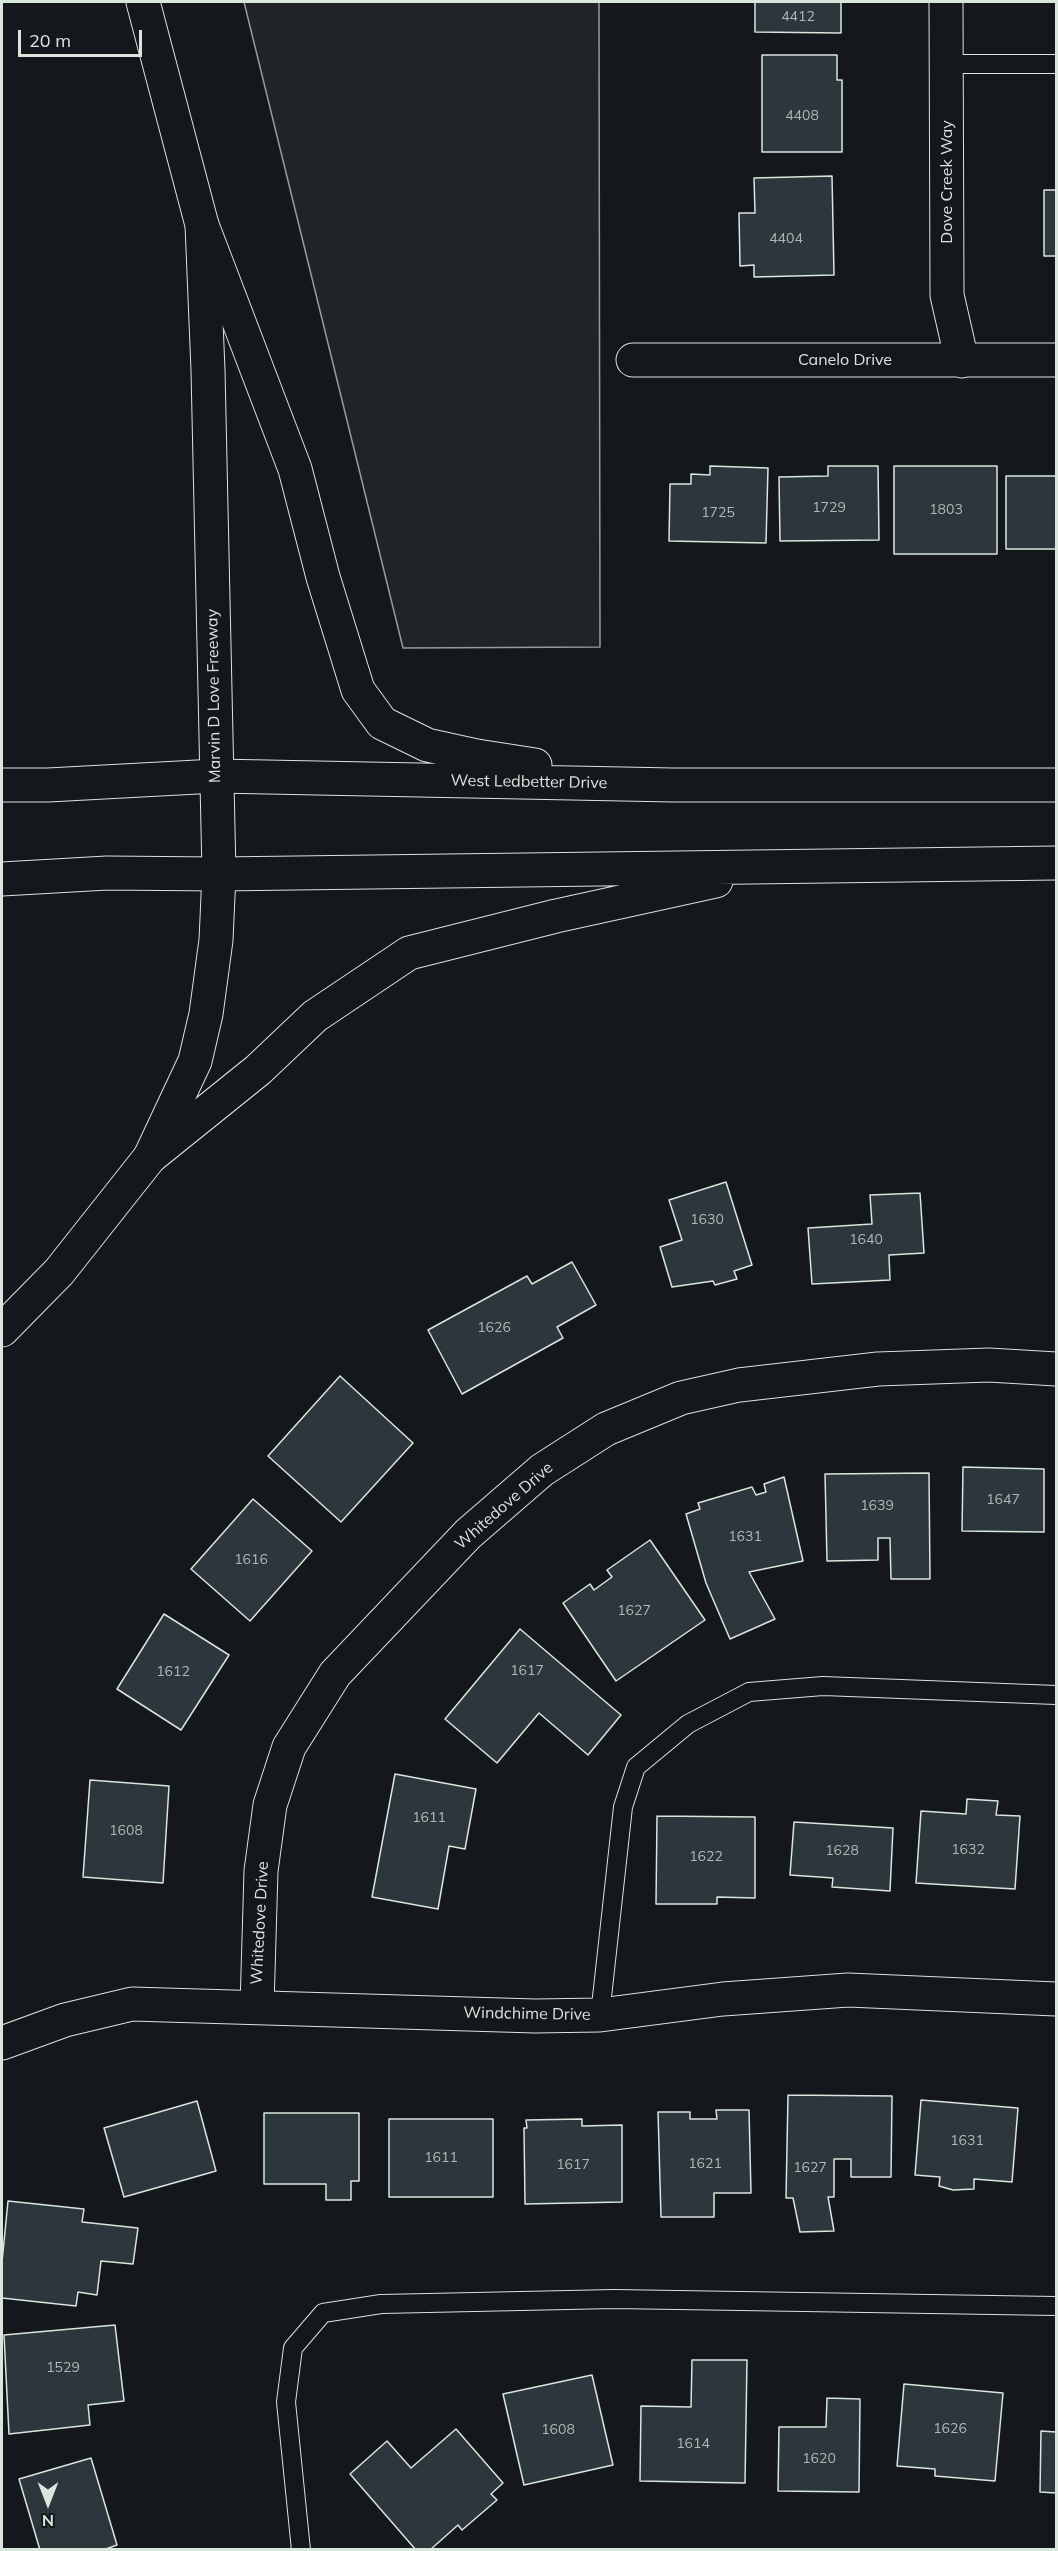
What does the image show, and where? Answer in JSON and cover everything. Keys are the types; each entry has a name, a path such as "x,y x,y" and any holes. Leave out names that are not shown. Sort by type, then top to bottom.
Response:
{"main road":[{"name":"Marvin D Love Freeway","path":"2,1330 59,1272 150,1157 195,1061 206,1014 216,940 219,874 208,370 202,225 143,2"},
{"name":"Dove Creek Way","path":"946,2 947,295 962,361"},
{"path":"202,225 295,469 323,577 358,690 382,723 427,745 477,756 673,785"},
{"name":"Canelo Drive","path":"633,360 1056,360"},
{"name":"West Ledbetter Drive","path":"2,786 216,776 673,785 1056,784"},
{"path":"2,879 107,873 219,874 1056,862"},
{"path":"150,1157 258,1070 315,1016 409,953 556,916 785,865"},
{"name":"Whitedove Drive","path":"257,2006 261,1871 270,1805 289,1747 335,1674 468,1534 542,1470 606,1429 681,1398 739,1385 889,1369 990,1365 1056,1369"},
{"name":"Windchime Drive","path":"2,2043 64,2020 132,2004 535,2016 600,2015 723,1999 848,1990 1056,1999"}],"lane":[{"path":"946,64 1056,64"},
{"path":"600,2015 623,1807 636,1767 688,1724 750,1692 823,1686 1056,1695"},
{"path":"301,2550 286,2402 293,2348 323,2313 381,2304 614,2299 1056,2306"}],"shaded area":[{"path":"244,2 599,2 600,647 403,648"}],"building":[{"path":"755,2 841,2 841,33 755,32"},
{"path":"762,55 837,55 837,80 842,80 842,152 762,152"},
{"path":"832,176 834,275 754,277 754,265 740,266 739,213 755,213 754,178"},
{"path":"1044,190 1056,190 1056,256 1044,256"},
{"path":"710,466 768,468 766,543 669,541 670,484 691,484 691,474 710,475"},
{"path":"828,466 878,466 879,540 780,541 779,477 828,476"},
{"path":"894,466 997,466 997,554 894,554"},
{"path":"1006,476 1056,476 1056,549 1006,549"},
{"path":"726,1182 752,1265 734,1271 737,1279 715,1285 713,1281 672,1287 660,1247 682,1240 669,1200"},
{"path":"920,1193 924,1253 889,1255 890,1280 812,1284 808,1228 872,1224 870,1195"},
{"path":"572,1262 596,1305 557,1327 563,1338 462,1394 428,1330 527,1276 532,1284"},
{"path":"340,1376 413,1443 341,1522 268,1456"},
{"path":"963,1467 1044,1469 1044,1532 962,1531"},
{"path":"929,1473 930,1579 891,1579 890,1538 878,1538 878,1560 827,1561 825,1474"},
{"path":"784,1477 803,1561 749,1572 775,1619 730,1639 706,1583 686,1514 700,1509 698,1503 752,1487 756,1495 766,1492 764,1484"},
{"path":"253,1499 312,1551 250,1621 191,1569"},
{"path":"650,1540 705,1620 616,1681 563,1603 590,1584 594,1590 612,1577 607,1570"},
{"path":"164,1614 229,1655 181,1730 117,1689"},
{"path":"520,1629 621,1715 588,1755 539,1713 497,1763 445,1719"},
{"path":"395,1774 476,1789 465,1849 449,1846 438,1909 372,1897"},
{"path":"90,1780 169,1786 163,1883 83,1877"},
{"path":"967,1799 998,1801 996,1815 1020,1816 1015,1889 916,1883 921,1811 966,1814"},
{"path":"657,1816 755,1817 755,1898 717,1897 717,1904 656,1904"},
{"path":"794,1822 893,1828 890,1891 832,1887 833,1878 790,1875"},
{"path":"788,2095 892,2096 891,2177 851,2177 851,2159 834,2159 834,2197 828,2197 834,2231 800,2232 793,2198 786,2198"},
{"path":"921,2100 1018,2108 1012,2182 974,2179 974,2189 953,2190 939,2186 940,2177 915,2175"},
{"path":"197,2101 216,2171 124,2197 104,2128"},
{"path":"716,2110 749,2110 751,2193 714,2193 714,2217 661,2217 658,2112 690,2112 690,2119 717,2119"},
{"path":"264,2113 359,2113 359,2181 351,2181 351,2200 326,2200 326,2184 264,2184"},
{"path":"389,2119 493,2119 493,2197 389,2197"},
{"path":"582,2119 582,2126 622,2125 622,2202 525,2204 524,2128 527,2128 526,2120"},
{"path":"8,2201 84,2209 82,2222 138,2228 133,2264 101,2261 97,2295 78,2292 76,2306 2,2298 2,2262"},
{"path":"115,2325 124,2401 88,2405 90,2425 9,2434 4,2335"},
{"path":"692,2360 747,2360 745,2483 640,2481 641,2406 691,2407"},
{"path":"592,2375 613,2465 524,2485 503,2394"},
{"path":"904,2384 1003,2393 995,2481 935,2476 935,2469 897,2466"},
{"path":"827,2398 860,2399 859,2492 778,2491 779,2427 826,2427"},
{"path":"456,2429 503,2483 491,2494 497,2500 462,2530 458,2525 430,2550 416,2550 350,2474 387,2441 411,2468"},
{"path":"1041,2431 1056,2432 1056,2493 1040,2492"},
{"path":"91,2458 117,2545 103,2550 40,2550 19,2479"}]}
